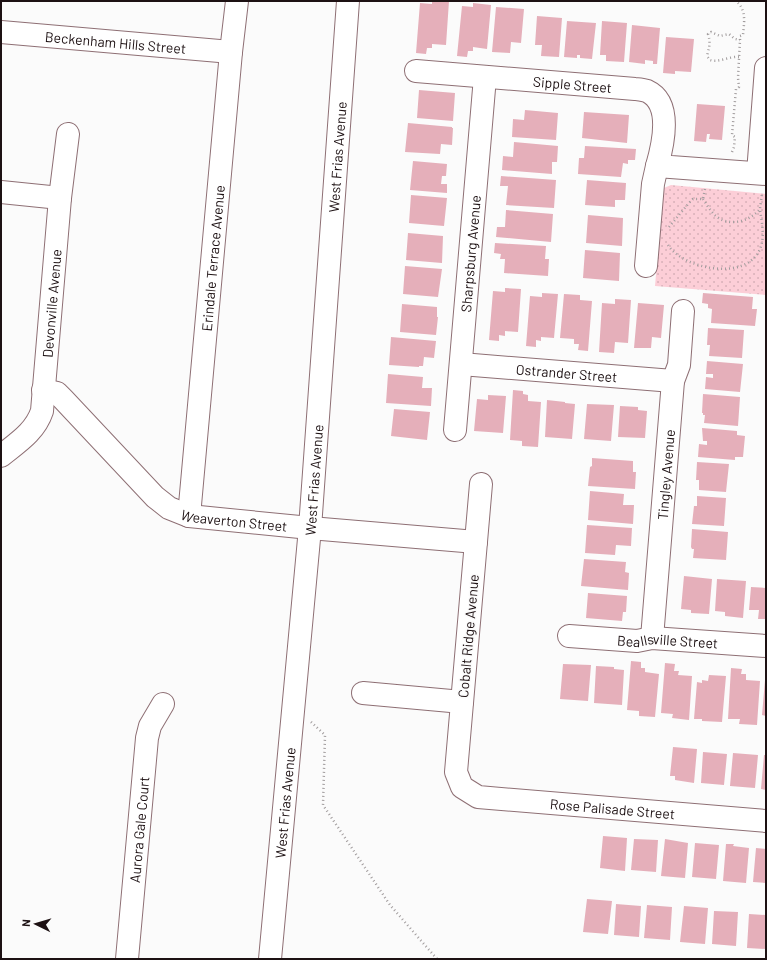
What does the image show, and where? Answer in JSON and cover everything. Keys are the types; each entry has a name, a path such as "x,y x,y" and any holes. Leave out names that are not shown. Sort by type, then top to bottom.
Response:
{"street":[{"name":"Erindale Terrace Avenue","path":"189,516 231,52 237,1"},
{"name":"West Frias Avenue","path":"270,959 310,528 348,1"},
{"name":"Beckenham Hills Street","path":"1,32 231,52"},
{"path":"657,166 762,179 766,68"},
{"name":"Sipple Street","path":"416,71 635,89 647,92 657,98 662,110 664,122 662,148 653,184 646,266"},
{"name":"Sharpsburg Avenue","path":"455,430 485,77"},
{"name":"Devonville Avenue","path":"1,456 28,434 36,425 42,411 60,198 68,134"},
{"path":"1,192 60,198"},
{"name":"Tingley Avenue","path":"652,638 673,381 679,366 683,311"},
{"name":"Ostrander Street","path":"461,364 673,381"},
{"name":"Weaverton Street","path":"43,390 56,393 63,399 155,497 169,508 189,516 476,542"},
{"name":"Cobalt Ridge Avenue","path":"462,787 456,772 481,484"},
{"name":"Beallsville Street","path":"570,636 637,641 652,638 766,646"},
{"path":"363,693 462,702"},
{"name":"Aurora Gale Court","path":"127,959 147,738 150,726 163,704"},
{"name":"Rose Palisade Street","path":"462,787 478,797 766,821"}],"path":[{"path":"729,155 734,147 735,136 732,135 736,89 739,87 740,36 743,35 744,13 743,9 736,1"},
{"path":"739,57 715,61 710,60 707,56 710,46 708,34 711,32 720,36 729,34 735,39 740,40"},
{"path":"666,242 670,249 677,254 704,266 730,269 745,265 757,255 761,248 763,229 760,209 762,179"},
{"path":"703,199 705,187"},
{"path":"667,230 693,199 703,199"},
{"path":"703,199 717,217 726,221 737,222 747,220 760,209"},
{"path":"293,705 325,735 323,806 390,905 437,959"}],"shaded area":[{"path":"671,185 766,194 766,295 655,286 663,193 664,188"}],"building":[{"path":"432,1 449,1 446,45 432,44 432,48 427,48 426,54 416,53 420,3 432,4"},
{"path":"473,3 491,5 487,49 473,47 473,51 468,51 467,57 457,56 462,6 473,7"},
{"path":"496,7 524,9 521,43 511,42 510,53 492,52"},
{"path":"537,16 562,18 559,57 541,56 542,45 535,45"},
{"path":"567,21 596,23 592,59 580,58 580,55 577,55 577,58 564,57"},
{"path":"602,21 627,23 624,62 606,61 606,55 600,55"},
{"path":"632,25 660,28 657,64 653,64 653,61 645,60 645,64 629,62"},
{"path":"666,37 694,39 691,72 675,71 675,74 663,73"},
{"path":"419,90 455,93 453,121 417,118"},
{"path":"697,104 725,106 722,140 709,139 710,134 707,134 706,142 694,141"},
{"path":"525,110 558,113 556,140 512,137 513,119 524,120"},
{"path":"584,112 629,115 627,143 582,138"},
{"path":"408,123 452,127 452,145 441,144 440,154 405,152"},
{"path":"514,142 558,146 557,162 552,162 552,174 502,170 503,156 513,157"},
{"path":"585,146 636,149 635,160 628,160 628,164 623,163 621,177 578,174 579,158 584,158"},
{"path":"413,161 447,164 446,176 442,176 441,184 447,184 447,193 410,190"},
{"path":"501,176 556,180 554,208 506,205 508,186 500,186"},
{"path":"587,180 626,183 625,200 615,200 615,207 585,205"},
{"path":"411,195 447,198 444,226 409,223"},
{"path":"506,210 553,214 551,242 496,237 497,227 505,227"},
{"path":"588,215 623,218 622,246 586,243"},
{"path":"408,233 443,236 442,263 406,260"},
{"path":"495,243 546,246 545,259 549,259 548,276 504,273 505,259 500,259 501,254 494,253"},
{"path":"585,250 620,253 619,281 583,278"},
{"path":"405,266 442,269 438,297 403,294"},
{"path":"505,288 521,289 518,332 505,331 505,336 499,335 499,341 489,340 493,291 505,292"},
{"path":"542,293 558,294 554,338 541,337 541,341 536,340 536,347 526,346 530,296 542,297"},
{"path":"703,293 753,297 752,309 757,309 755,326 711,323 712,309 708,308 708,304 702,303"},
{"path":"564,294 580,295 580,300 592,301 588,351 578,350 579,344 574,344 574,339 560,338"},
{"path":"615,299 631,300 628,343 615,342 614,353 599,352 602,303 615,304"},
{"path":"638,303 664,305 661,338 652,337 651,348 634,348"},
{"path":"402,304 437,307 438,317 436,335 400,332"},
{"path":"708,328 744,330 742,358 709,356 710,345 707,345"},
{"path":"391,337 436,341 434,358 424,357 423,366 419,367 389,365"},
{"path":"707,361 743,364 740,392 705,389 706,377 713,378 713,374 706,374"},
{"path":"388,374 423,377 422,388 432,388 431,406 386,403"},
{"path":"513,390 523,391 523,394 528,395 528,401 541,402 538,447 522,446 522,441 510,440"},
{"path":"703,394 740,397 738,426 704,423 705,415 702,413"},
{"path":"488,395 506,396 503,433 474,431 477,399 488,400"},
{"path":"547,400 575,404 572,439 545,437"},
{"path":"587,404 614,405 611,441 584,439"},
{"path":"620,406 638,407 638,410 647,411 645,438 618,437"},
{"path":"394,409 430,412 427,440 391,436"},
{"path":"702,428 737,431 737,435 745,436 743,457 735,457 735,460 698,457 699,444 707,445 707,441 703,441"},
{"path":"592,458 633,461 633,472 636,472 635,489 588,486"},
{"path":"697,462 729,464 726,492 699,490 699,480 696,480"},
{"path":"590,491 624,494 623,505 634,505 633,524 588,520"},
{"path":"697,496 726,498 724,526 692,524 694,506 697,506"},
{"path":"587,525 632,528 631,546 616,545 615,555 585,553"},
{"path":"692,529 728,532 726,560 693,558 694,549 691,547"},
{"path":"584,559 626,562 625,572 629,573 628,590 581,586"},
{"path":"684,576 712,579 709,614 691,613 691,610 681,609"},
{"path":"717,579 746,581 743,618 725,616 725,612 715,611"},
{"path":"751,587 766,588 766,619 758,619 759,610 749,610"},
{"path":"588,593 627,596 626,612 623,612 622,621 586,618"},
{"path":"631,661 641,662 641,668 645,668 645,672 659,674 655,717 639,716 639,711 627,710"},
{"path":"665,663 675,664 674,671 679,671 678,675 692,676 689,720 672,718 673,714 661,713"},
{"path":"563,664 591,665 588,701 560,699"},
{"path":"596,666 614,667 614,669 624,670 622,705 594,703"},
{"path":"731,668 742,669 741,674 746,674 746,680 760,681 757,725 739,724 740,719 728,719"},
{"path":"709,675 726,676 722,722 694,719 697,682 702,683 702,680 708,681"},
{"path":"766,680 766,716 762,715"},
{"path":"673,747 697,749 694,783 675,780 675,776 670,776"},
{"path":"703,752 727,754 724,785 701,783"},
{"path":"733,753 758,755 755,788 730,786"},
{"path":"764,755 766,755 766,790 761,789"},
{"path":"603,836 627,838 625,871 600,868"},
{"path":"634,839 658,840 656,872 631,870"},
{"path":"665,839 688,843 685,878 661,876"},
{"path":"695,843 719,845 716,879 692,877"},
{"path":"726,844 734,844 733,846 749,848 746,883 723,881"},
{"path":"756,848 766,849 766,883 753,882"},
{"path":"587,899 612,901 608,934 583,932"},
{"path":"616,904 641,906 639,937 614,935"},
{"path":"647,905 672,907 670,940 644,938"},
{"path":"684,906 708,908 705,944 680,942"},
{"path":"714,911 738,912 736,946 712,944"},
{"path":"749,914 766,915 766,949 747,948"}]}
